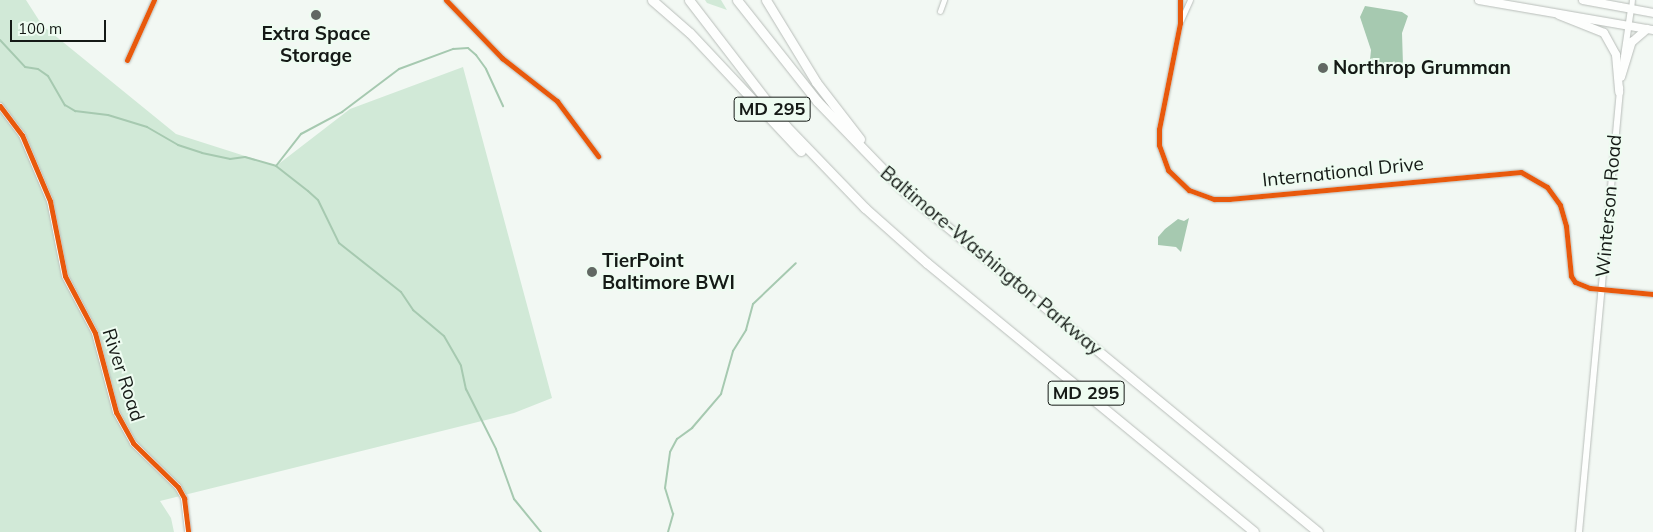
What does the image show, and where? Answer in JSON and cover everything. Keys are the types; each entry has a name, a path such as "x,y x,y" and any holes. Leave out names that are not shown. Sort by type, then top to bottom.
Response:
{"highway":[{"path":"652,0 690,33 822,172 865,208"},
{"name":"Baltimore-Washington Parkway","path":"689,0 786,126 865,208 934,270 1254,532"},
{"name":"Baltimore-Washington Parkway","path":"737,0 817,101 905,192 938,217 1318,532"},
{"path":"766,0 781,29 840,116 938,217"}],"main road":[{"path":"1479,0 1650,30"},
{"path":"1583,0 1653,13"},
{"path":"1555,13 1568,21 1596,28 1604,33 1616,54 1620,92"},
{"path":"1621,77 1632,42 1650,30"}],"street":[{"path":"127,60 154,0"},
{"path":"446,0 502,58 557,101 598,156"},
{"path":"940,11 944,0"},
{"name":"International Drive","path":"1180,0 1180,23 1159,129 1160,145 1168,170 1189,190 1214,199 1229,199 1521,172 1547,187 1560,205 1566,226 1571,276 1575,282 1601,289"},
{"name":"International Drive","path":"1180,23 1190,0"},
{"name":"Winterson Road","path":"1579,532 1621,77 1632,0"},
{"name":"River Road","path":"0,106 22,135 50,201 65,276 95,333 116,412 133,443 178,487 184,498 188,532"},
{"path":"1601,289 1653,294"}],"shaded area":[{"path":"0,0 26,0 42,25 176,134 276,166 350,109 463,67 552,398 514,413 160,501 171,518 174,532 0,532"},
{"path":"705,0 721,0 727,10 707,3"},
{"path":"1365,6 1402,12 1408,16 1402,33 1403,65 1369,70 1371,50 1360,17"},
{"path":"1189,218 1181,252 1176,247 1158,245 1158,237 1165,229 1178,219 1184,221"}],"waterway":[{"path":"0,40 25,67 38,69 48,76 65,105 75,111 108,115 147,127 178,145 202,153 230,159 245,157 276,166 318,200 339,243 401,292 413,310 444,336 461,366 466,389 496,449 514,499 541,532"},
{"path":"276,166 301,134 342,112 399,69 453,49 468,48 476,55 486,69 503,106"},
{"path":"668,532 673,514 665,488 670,452 677,439 692,428 721,394 733,351 746,330 753,304 796,263"}],"cycle path":[{"path":"127,60 154,0"},
{"path":"446,0 502,58 557,101 598,156"},
{"path":"1180,0 1180,23 1159,129 1159,145 1168,170 1189,190 1214,199 1229,199 1521,172 1547,187 1560,205 1566,226 1571,276 1575,282 1590,288 1653,294"},
{"path":"0,106 22,135 50,201 65,276 95,333 116,412 133,443 178,487 184,498 188,532"}],"place":[{"name":"Extra Space Storage","path":"316,15"},
{"name":"Northrop Grumman","path":"1323,68"},
{"name":"TierPoint Baltimore BWI","path":"592,272"}]}
